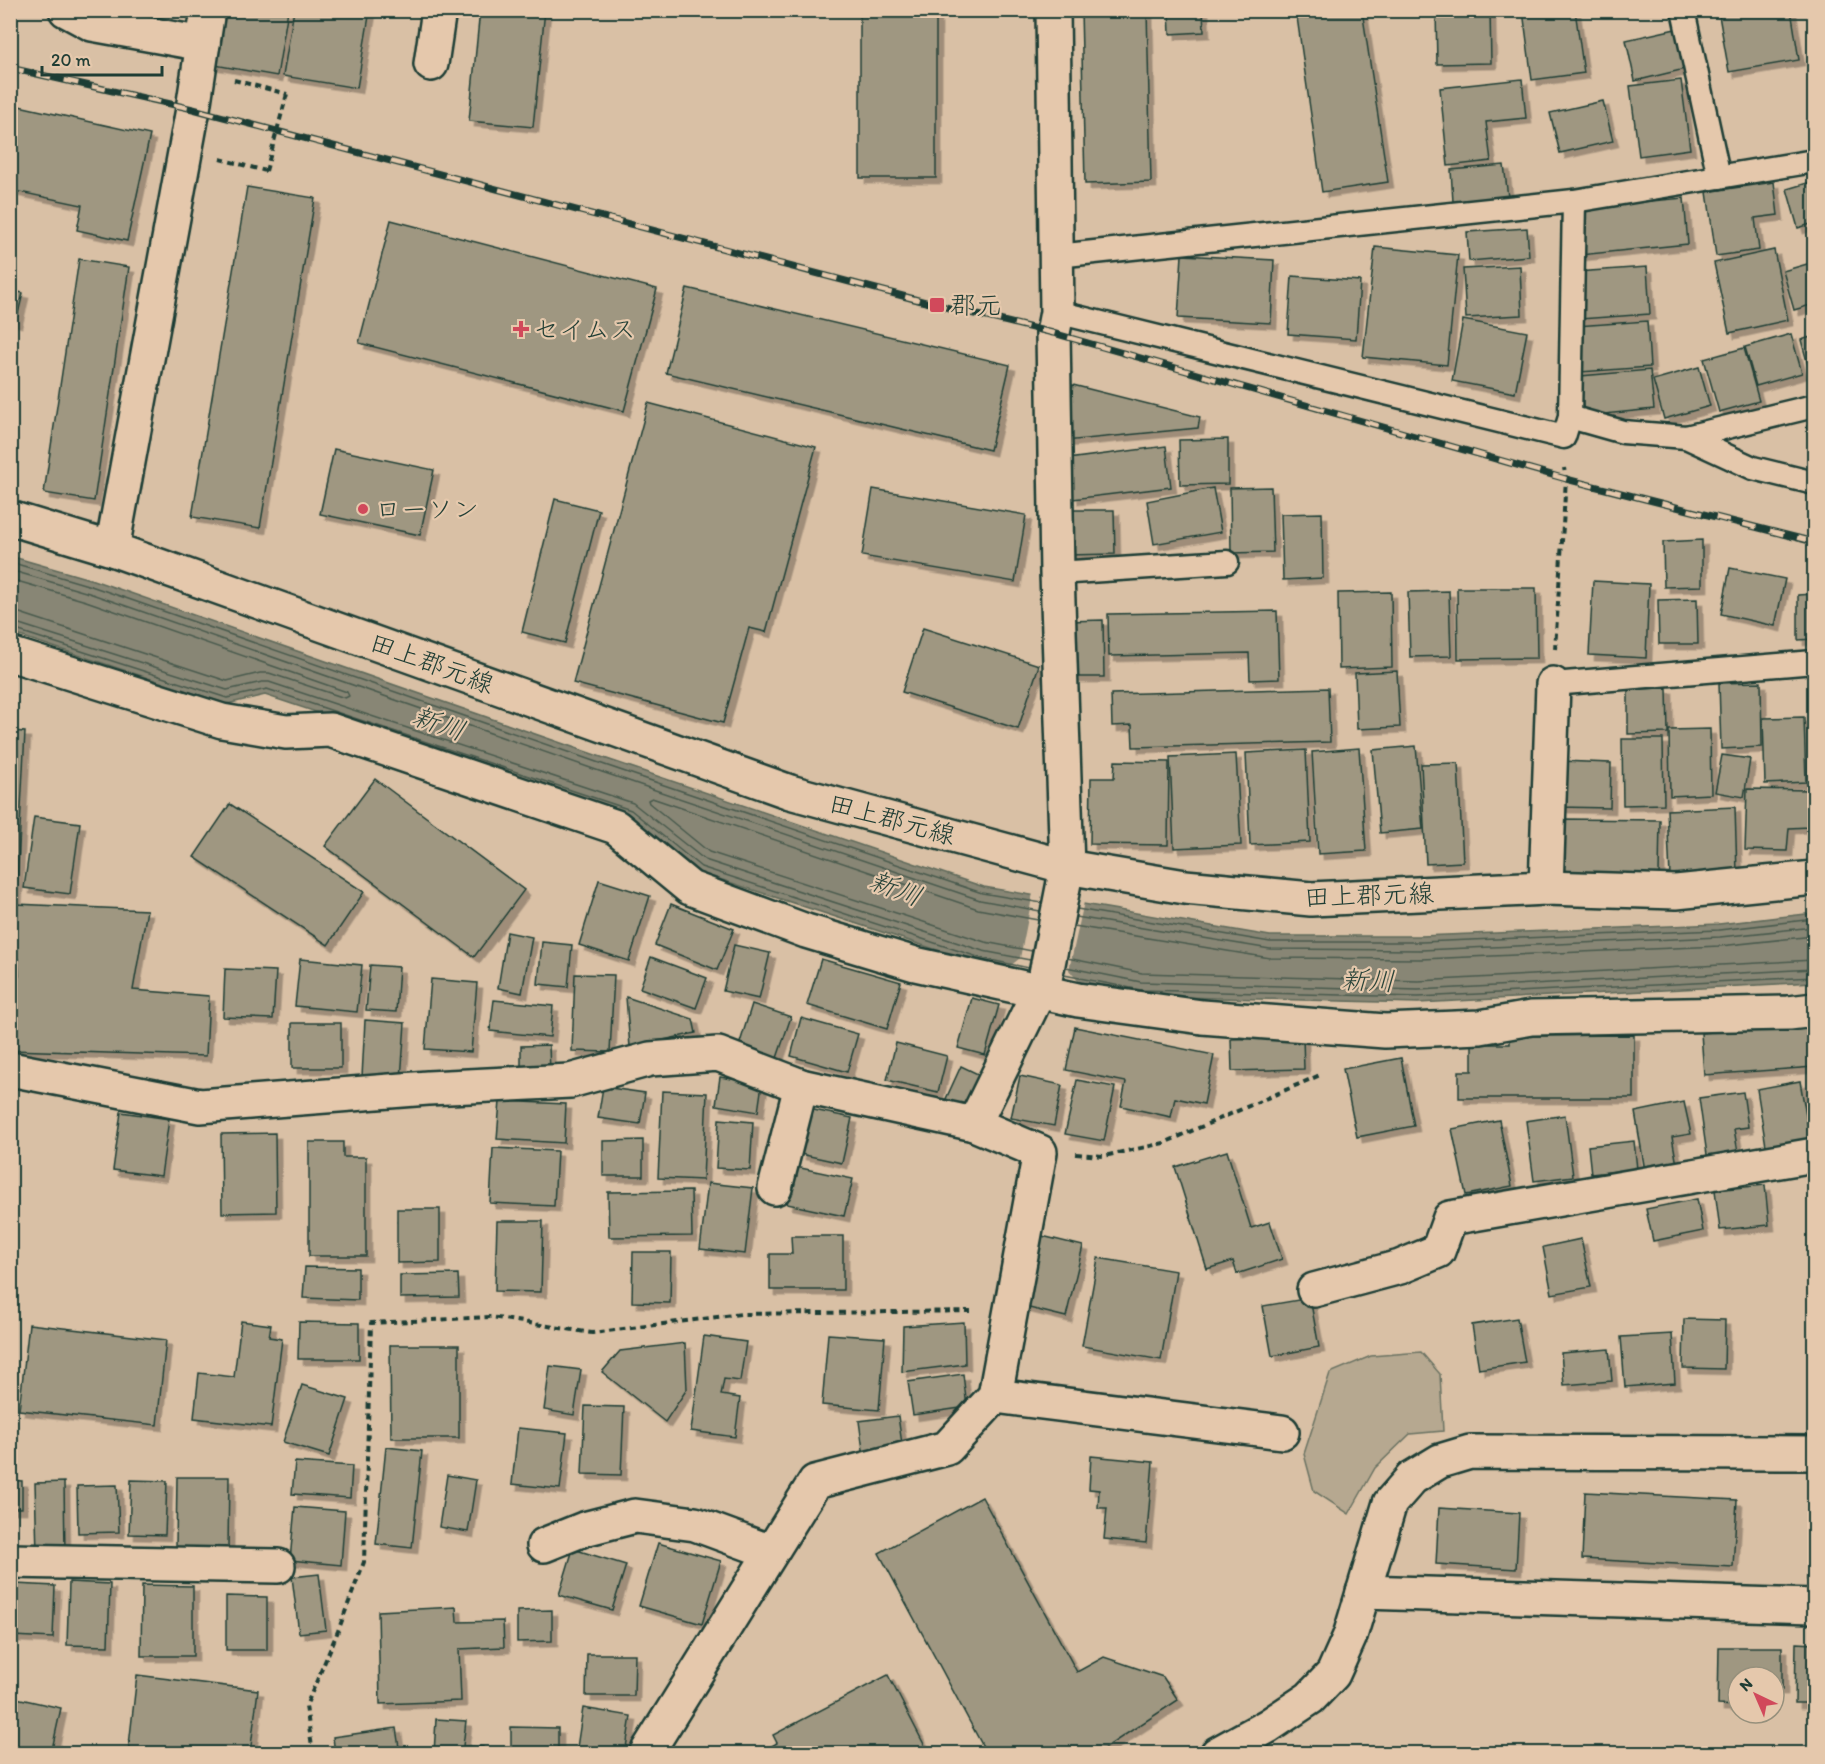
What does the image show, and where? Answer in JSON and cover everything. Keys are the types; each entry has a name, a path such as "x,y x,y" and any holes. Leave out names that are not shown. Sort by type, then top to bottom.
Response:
{"street":[{"path":"66,10 92,24 201,58"},
{"path":"112,549 185,150 208,10"},
{"path":"431,64 439,10"},
{"path":"974,1124 1042,985 1066,874 1053,333 1057,312 1057,256 1053,10"},
{"name":"田上郡元線","path":"10,518 112,549 790,792 1066,874 1311,899 1546,888 1676,892 1815,878"},
{"path":"10,654 222,721 286,732 330,730 616,827 690,888 806,931 915,963 1042,985 1078,1000 1202,1017 1385,1031 1480,1027 1531,1018 1789,1013 1815,1010"},
{"path":"1546,888 1553,684"},
{"path":"10,1069 200,1106 428,1088 570,1081 650,1059 718,1054 801,1086 974,1124 1040,1152 995,1396 947,1448 815,1482 646,1754"},
{"path":"776,1188 801,1086"},
{"path":"1314,1290 1400,1267 1438,1251 1450,1218 1815,1155"},
{"path":"995,1396 1282,1432"},
{"path":"1217,1754 1268,1726 1310,1698 1333,1674 1350,1636 1390,1503 1412,1478 1440,1461 1470,1452 1815,1453"},
{"path":"544,1545 584,1529 635,1516 695,1524 771,1552"},
{"path":"10,1561 279,1566"},
{"path":"1363,1592 1815,1606"}],"lane":[{"path":"1683,10 1719,177"},
{"path":"1057,256 1574,201 1815,160"},
{"path":"1567,427 1574,201"},
{"path":"1057,312 1567,427 1686,437 1815,406"},
{"path":"1686,437 1753,468 1815,483"},
{"path":"1057,573 1227,562"},
{"path":"1553,684 1815,662"}],"path":[{"path":"185,150 266,171 287,94 201,58"},
{"path":"1553,684 1566,479 1563,462 1567,427"},
{"path":"1040,1152 1104,1156 1164,1143 1320,1075"},
{"path":"313,1754 306,1706 364,1562 371,1323 491,1317 592,1333 741,1314 1011,1311"},
{"path":"1314,1754 1323,1750 1325,1754"}],"shaded area":[{"path":"1421,1352 1440,1374 1443,1431 1410,1434 1375,1468 1349,1514 1314,1491 1304,1454 1330,1373 1371,1356"}],"water":[{"name":"新川","path":"10,556 93,580 984,887 1270,936 1421,936 1719,924 1814,913 1814,982 1418,1003 1140,996 980,964 698,872 629,816 265,695 227,704 11,633"}],"pier":[{"path":"1033,893 1084,902 1069,970 1082,986 1009,967 1020,958"}],"building":[{"path":"212,10 288,10 277,76 203,63"},
{"path":"294,10 370,10 357,88 283,76"},
{"path":"480,10 545,10 533,127 469,121"},
{"path":"860,10 936,10 936,178 860,178"},
{"path":"1081,10 1147,10 1151,182 1085,184"},
{"path":"1169,10 1203,10 1204,32 1170,34"},
{"path":"1296,10 1362,10 1388,182 1322,192"},
{"path":"1436,10 1490,10 1491,63 1437,64"},
{"path":"1575,10 1584,73 1532,80 1523,11"},
{"path":"1718,10 1791,10 1799,60 1729,72"},
{"path":"1680,28 1689,68 1635,81 1626,40"},
{"path":"1522,79 1526,118 1486,122 1491,161 1448,166 1440,88"},
{"path":"1681,80 1690,149 1639,156 1630,86"},
{"path":"1603,101 1613,141 1560,153 1550,113"},
{"path":"10,104 150,135 127,241 77,230 82,205 10,190"},
{"path":"1504,165 1508,197 1453,202 1451,170"},
{"path":"1814,181 1814,223 1798,228 1787,189"},
{"path":"1774,182 1778,215 1755,218 1759,250 1716,256 1707,192"},
{"path":"247,187 315,198 260,528 192,517"},
{"path":"1684,198 1688,244 1580,255 1575,208"},
{"path":"391,220 657,289 624,411 359,343"},
{"path":"1527,228 1529,256 1469,261 1467,232"},
{"path":"1375,247 1458,255 1447,365 1363,357"},
{"path":"1774,250 1788,320 1729,333 1714,263"},
{"path":"1182,255 1274,260 1271,323 1178,318"},
{"path":"79,259 129,267 94,501 44,493"},
{"path":"1814,262 1814,304 1794,310 1783,271"},
{"path":"1520,266 1522,315 1466,318 1463,269"},
{"path":"1647,267 1650,314 1580,319 1576,272"},
{"path":"1292,276 1360,281 1356,339 1288,334"},
{"path":"687,288 1010,365 990,450 666,373"},
{"path":"10,290 23,293 16,322 10,320"},
{"path":"1463,320 1527,332 1515,393 1452,381"},
{"path":"1647,321 1650,367 1580,372 1576,326"},
{"path":"1791,334 1802,373 1756,386 1745,347"},
{"path":"1814,336 1814,378 1812,379 1801,340"},
{"path":"1744,348 1759,401 1719,412 1704,359"},
{"path":"1699,367 1710,406 1664,419 1653,380"},
{"path":"1650,370 1654,409 1584,416 1580,376"},
{"path":"1073,385 1200,417 1198,428 1065,441"},
{"path":"648,403 816,447 766,632 749,628 723,723 573,683"},
{"path":"1814,425 1814,473 1807,426"},
{"path":"1228,439 1228,484 1180,485 1179,440"},
{"path":"1166,446 1171,487 1073,499 1068,459"},
{"path":"334,449 434,470 420,535 320,514"},
{"path":"1271,487 1273,552 1231,553 1230,488"},
{"path":"1213,488 1221,532 1154,544 1147,501"},
{"path":"873,489 1026,515 1015,582 862,556"},
{"path":"555,499 599,510 565,643 522,632"},
{"path":"1067,510 1114,510 1115,554 1067,555"},
{"path":"1322,513 1323,578 1283,580 1281,514"},
{"path":"1702,540 1702,586 1664,587 1663,542"},
{"path":"1730,568 1785,579 1775,626 1721,614"},
{"path":"1593,581 1649,584 1646,658 1589,655"},
{"path":"1457,588 1536,588 1537,658 1458,659"},
{"path":"1449,591 1451,656 1410,657 1408,592"},
{"path":"1391,592 1392,667 1339,669 1338,593"},
{"path":"1814,594 1814,639 1798,640 1798,595"},
{"path":"1697,599 1698,644 1659,644 1658,600"},
{"path":"1277,611 1279,679 1250,680 1249,653 1109,656 1108,614"},
{"path":"1103,620 1104,677 1070,677 1068,621"},
{"path":"923,628 1039,665 1018,729 902,692"},
{"path":"1397,671 1400,727 1357,729 1355,673"},
{"path":"1761,682 1762,747 1721,749 1719,683"},
{"path":"1328,688 1330,742 1133,747 1132,725 1112,726 1111,694"},
{"path":"1667,688 1668,733 1628,734 1628,689"},
{"path":"1804,717 1806,782 1765,784 1763,718"},
{"path":"1710,729 1711,794 1670,796 1669,730"},
{"path":"10,731 25,732 16,904 147,910 133,990 209,996 206,1056 10,1050 10,976 19,976 18,959 10,958"},
{"path":"1622,739 1663,739 1664,804 1623,805"},
{"path":"1416,746 1423,829 1380,833 1373,750"},
{"path":"1359,748 1366,851 1318,854 1312,752"},
{"path":"1306,750 1310,842 1250,845 1246,753"},
{"path":"1236,754 1241,845 1174,848 1170,757"},
{"path":"1722,755 1750,759 1744,797 1715,792"},
{"path":"1115,761 1169,762 1168,845 1090,844 1091,778 1114,778"},
{"path":"1561,761 1611,763 1610,808 1559,807"},
{"path":"1458,763 1463,862 1426,864 1421,764"},
{"path":"375,779 524,890 474,957 325,846"},
{"path":"1747,789 1811,790 1810,827 1789,828 1787,851 1745,850"},
{"path":"230,804 364,892 328,945 194,857"},
{"path":"1735,807 1737,873 1670,876 1667,810"},
{"path":"34,817 80,823 70,894 24,888"},
{"path":"1561,819 1660,820 1659,874 1561,874"},
{"path":"599,880 650,896 629,961 579,945"},
{"path":"671,904 734,929 717,970 655,945"},
{"path":"507,932 532,937 522,993 498,988"},
{"path":"542,942 572,945 568,987 538,984"},
{"path":"734,945 770,953 759,999 723,991"},
{"path":"651,957 707,978 696,1008 640,988"},
{"path":"300,959 362,965 357,1012 295,1006"},
{"path":"821,959 901,982 887,1029 807,1005"},
{"path":"370,965 399,967 396,1012 366,1010"},
{"path":"225,969 276,971 273,1019 223,1017"},
{"path":"575,974 614,975 610,1052 572,1051"},
{"path":"431,979 477,983 471,1052 425,1049"},
{"path":"626,997 693,1019 696,1033 630,1047"},
{"path":"972,998 999,1005 985,1055 958,1048"},
{"path":"494,1000 553,1006 550,1037 490,1031"},
{"path":"752,1004 791,1017 777,1058 739,1046"},
{"path":"801,1018 858,1034 847,1072 791,1056"},
{"path":"365,1020 405,1023 401,1079 362,1077"},
{"path":"292,1023 341,1023 341,1068 292,1068"},
{"path":"1814,1024 1814,1067 1704,1075 1701,1033"},
{"path":"1075,1027 1214,1055 1204,1104 1175,1098 1171,1117 1121,1106 1126,1082 1066,1070"},
{"path":"1634,1035 1634,1098 1459,1098 1459,1071 1472,1071 1472,1044 1510,1044 1510,1036"},
{"path":"1303,1037 1304,1069 1232,1071 1231,1039"},
{"path":"896,1043 947,1056 938,1092 887,1080"},
{"path":"549,1045 550,1072 521,1073 521,1046"},
{"path":"1401,1058 1414,1126 1357,1137 1343,1069"},
{"path":"961,1066 980,1075 963,1110 945,1101"},
{"path":"1020,1076 1062,1085 1054,1126 1011,1118"},
{"path":"720,1077 762,1084 758,1112 716,1105"},
{"path":"1077,1080 1115,1087 1104,1141 1065,1134"},
{"path":"1800,1081 1810,1139 1766,1146 1757,1089"},
{"path":"603,1087 645,1093 640,1124 598,1118"},
{"path":"662,1091 707,1093 703,1180 658,1178"},
{"path":"1743,1092 1748,1127 1734,1129 1739,1158 1708,1162 1699,1098"},
{"path":"500,1101 566,1104 564,1143 497,1139"},
{"path":"1684,1102 1691,1134 1672,1137 1677,1165 1645,1171 1635,1112"},
{"path":"809,1109 852,1118 842,1163 800,1154"},
{"path":"121,1112 169,1119 161,1176 113,1170"},
{"path":"1565,1115 1573,1176 1534,1181 1526,1121"},
{"path":"719,1119 753,1122 750,1170 716,1168"},
{"path":"1499,1120 1512,1186 1466,1195 1452,1129"},
{"path":"275,1133 276,1212 222,1213 221,1134"},
{"path":"643,1140 643,1176 603,1176 603,1141"},
{"path":"1634,1141 1637,1169 1591,1174 1588,1146"},
{"path":"309,1142 343,1142 343,1157 366,1157 366,1256 309,1256"},
{"path":"493,1148 557,1151 554,1206 490,1203"},
{"path":"1227,1151 1251,1228 1270,1222 1282,1259 1237,1274 1233,1261 1207,1269 1175,1167"},
{"path":"796,1167 853,1179 844,1216 787,1204"},
{"path":"708,1183 753,1188 745,1254 700,1249"},
{"path":"1765,1185 1769,1225 1720,1230 1715,1190"},
{"path":"691,1191 692,1236 609,1237 608,1192"},
{"path":"1697,1199 1703,1231 1653,1241 1646,1209"},
{"path":"397,1209 440,1209 440,1262 397,1263"},
{"path":"497,1221 543,1221 541,1292 495,1291"},
{"path":"1038,1235 1083,1246 1066,1317 1021,1306"},
{"path":"791,1236 843,1236 843,1290 770,1290 770,1254 792,1254"},
{"path":"1581,1239 1591,1287 1552,1294 1543,1247"},
{"path":"633,1252 671,1252 670,1303 632,1302"},
{"path":"1098,1258 1176,1271 1161,1360 1082,1346"},
{"path":"305,1267 358,1268 358,1300 303,1298"},
{"path":"458,1274 459,1297 400,1298 400,1275"},
{"path":"1310,1298 1319,1347 1272,1356 1263,1306"},
{"path":"1517,1318 1525,1362 1479,1369 1472,1325"},
{"path":"1684,1319 1725,1320 1724,1369 1683,1368"},
{"path":"241,1321 271,1325 269,1337 282,1339 271,1427 194,1418 199,1373 234,1377"},
{"path":"299,1322 359,1323 359,1359 298,1359"},
{"path":"964,1322 965,1364 902,1372 903,1326"},
{"path":"29,1324 166,1340 157,1425 19,1410"},
{"path":"828,1334 885,1338 879,1410 822,1405"},
{"path":"1672,1334 1675,1383 1625,1387 1621,1337"},
{"path":"704,1336 746,1342 740,1381 724,1379 721,1395 740,1398 735,1437 691,1431"},
{"path":"685,1343 687,1389 665,1422 602,1372 620,1351"},
{"path":"390,1345 459,1345 459,1438 391,1438"},
{"path":"1609,1349 1612,1381 1564,1385 1561,1353"},
{"path":"550,1366 581,1370 574,1415 544,1410"},
{"path":"963,1374 967,1407 913,1415 908,1382"},
{"path":"302,1385 348,1399 329,1456 283,1442"},
{"path":"585,1406 624,1407 621,1475 582,1474"},
{"path":"898,1416 903,1451 864,1457 859,1421"},
{"path":"518,1428 567,1433 560,1489 512,1484"},
{"path":"386,1447 422,1451 412,1548 376,1544"},
{"path":"1091,1456 1153,1462 1146,1543 1104,1539 1107,1508 1098,1508 1099,1490 1089,1489"},
{"path":"295,1462 352,1466 350,1498 292,1494"},
{"path":"447,1475 476,1480 468,1532 439,1527"},
{"path":"177,1477 229,1477 228,1549 176,1548"},
{"path":"10,1480 22,1481 22,1508 10,1508"},
{"path":"131,1480 167,1481 165,1535 129,1534"},
{"path":"64,1482 65,1552 37,1553 35,1483"},
{"path":"117,1485 119,1532 78,1533 77,1486"},
{"path":"1585,1492 1737,1500 1733,1567 1582,1559"},
{"path":"982,1497 1077,1672 1104,1657 1163,1677 1178,1700 1096,1754 987,1754 879,1553"},
{"path":"295,1507 345,1511 341,1565 290,1560"},
{"path":"1439,1508 1519,1513 1516,1569 1436,1564"},
{"path":"1811,1521 1814,1521 1814,1581 1807,1580"},
{"path":"658,1543 721,1561 702,1624 639,1606"},
{"path":"573,1549 626,1565 612,1610 559,1595"},
{"path":"319,1574 326,1630 299,1633 292,1577"},
{"path":"69,1582 110,1584 108,1646 67,1645"},
{"path":"15,1584 55,1586 53,1638 12,1636"},
{"path":"142,1585 193,1586 193,1656 141,1656"},
{"path":"226,1596 267,1597 267,1650 226,1650"},
{"path":"456,1607 457,1622 503,1621 504,1647 459,1649 461,1701 380,1704 378,1611"},
{"path":"552,1610 552,1641 517,1642 517,1611"},
{"path":"1796,1643 1814,1644 1814,1703 1795,1703"},
{"path":"1719,1647 1782,1647 1782,1665 1726,1665 1726,1705 1718,1705"},
{"path":"587,1654 635,1654 634,1696 586,1696"},
{"path":"137,1675 258,1690 250,1754 128,1754"},
{"path":"888,1675 929,1754 758,1754 777,1743 773,1735"},
{"path":"12,1697 61,1708 51,1754 10,1754"},
{"path":"583,1708 631,1716 625,1754 576,1754"},
{"path":"436,1719 466,1721 463,1746 483,1747 482,1754 434,1754"},
{"path":"511,1727 558,1728 558,1754 511,1754"},
{"path":"396,1728 400,1754 335,1754 333,1737"}],"railway":[{"path":"10,68 193,109 937,305 1053,333 1566,479 1814,542"}],"place":[{"name":"郡元","path":"937,305"},
{"name":"セイムス","path":"521,329"},
{"name":"ローソン","path":"363,509"}]}
